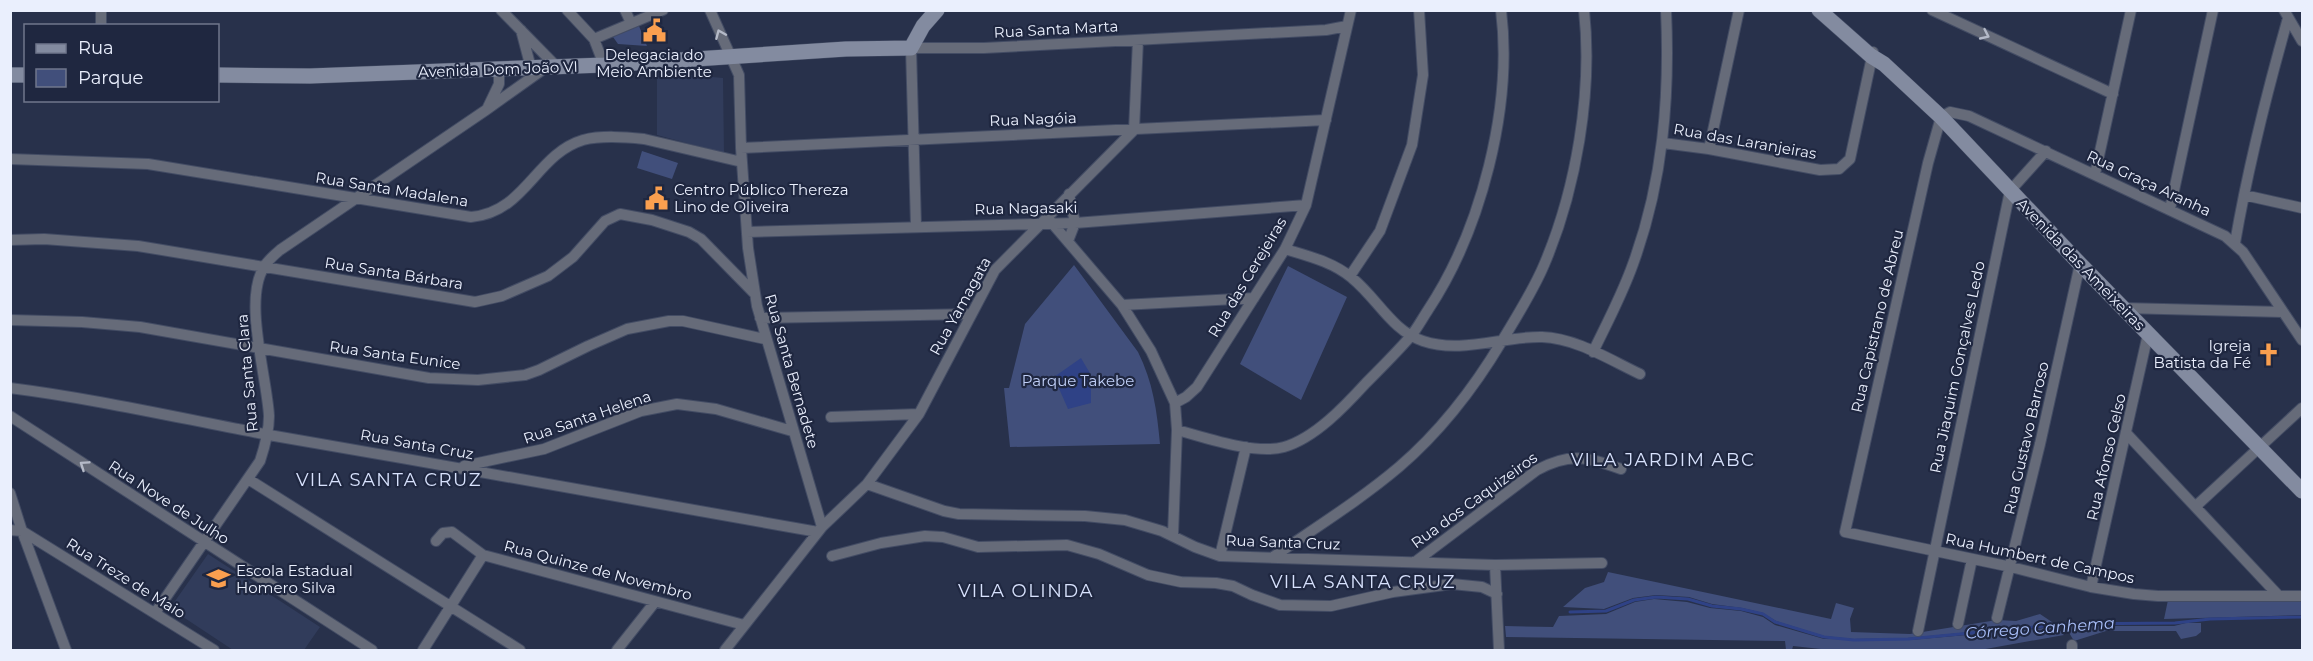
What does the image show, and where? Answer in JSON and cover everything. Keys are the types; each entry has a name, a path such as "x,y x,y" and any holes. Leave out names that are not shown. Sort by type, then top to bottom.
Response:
{"street":[{"path":"501,10 521,30 544,67"},
{"path":"567,10 594,39 604,65"},
{"path":"625,10 631,23"},
{"path":"594,39 663,10"},
{"name":"Rua Santa Bernadete","path":"710,10 739,75 747,232 755,294 765,339 820,530"},
{"path":"916,226 911,48 919,32 937,10"},
{"name":"Rua das Cerejeiras","path":"1174,403 1186,397 1197,387 1285,249 1306,205 1351,10"},
{"path":"1350,276 1380,231 1412,145 1423,75 1419,10"},
{"path":"1177,430 1246,447 1284,447 1330,420 1411,336 1450,272 1478,205 1488,169 1500,109 1503,63 1501,10"},
{"path":"1273,557 1379,483 1413,455 1472,389 1502,341 1544,266 1559,223 1571,177 1583,116 1587,37 1584,10"},
{"path":"1593,352 1633,265 1656,181 1663,142 1668,63 1666,10"},
{"path":"1709,149 1739,10"},
{"name":"Avenida das Ameixeiras","path":"1820,10 1876,57 1941,117 2080,264 2302,491"},
{"name":"Avenida das Ameixeiras","path":"1831,10 1876,57"},
{"path":"1932,10 2113,94"},
{"path":"2170,209 2213,10"},
{"path":"2095,174 2129,11"},
{"path":"2286,14 2302,41"},
{"path":"2235,243 2266,94 2286,14"},
{"name":"Rua Santa Marta","path":"911,48 984,48 1326,30 1347,26"},
{"path":"521,30 544,67"},
{"path":"1134,130 1138,39"},
{"name":"Avenida Dom João VI","path":"219,75 310,75 604,65 846,49 911,48"},
{"name":"Rua das Laranjeiras","path":"1663,142 1820,170 1839,169 1850,159 1876,57"},
{"path":"264,266 280,250 486,110 544,67"},
{"path":"486,110 499,84 499,68"},
{"path":"499,84 516,87"},
{"name":"Rua Graça Aranha","path":"1941,117 1950,112 1969,116 2225,236 2235,243 2302,340"},
{"name":"Rua Capistrano de Abreu","path":"1845,532 1941,117"},
{"name":"Rua Nagóia","path":"741,148 1326,120"},
{"name":"Rua Yamagata","path":"725,651 820,530 867,484 919,414 994,270 1134,130"},
{"name":"Rua Santa Madalena","path":"10,159 148,164 471,217 495,212 513,201 558,154 582,141 594,138 644,139 742,162"},
{"path":"2010,191 2046,151"},
{"name":"Rua Jiaquim Gonçalves Ledo","path":"1918,631 2010,191"},
{"path":"1068,241 1075,223 1069,194"},
{"path":"2244,195 2302,208"},
{"name":"Rua Nagasaki","path":"747,232 1075,223 1306,205"},
{"name":"Rua Santa Bárbara","path":"10,240 138,246 475,302 502,296 548,276 573,258 605,221 621,214 652,220 689,232 701,239 755,294"},
{"path":"1052,223 1122,305 1151,351 1174,403 1177,430 1173,535"},
{"path":"1285,249 1318,259 1350,276 1385,314 1411,336 1437,344 1544,337 1576,344 1640,374"},
{"name":"Rua Gustavo Barroso","path":"1997,618 2045,426 2080,264"},
{"name":"Rua Santa Clara","path":"155,613 260,461 268,435 256,295 259,277 264,266"},
{"path":"1122,305 1254,298"},
{"path":"2123,308 2283,312"},
{"path":"760,318 971,314"},
{"name":"Rua Santa Eunice","path":"10,320 82,322 140,327 429,378 478,380 525,375 615,333 669,321 683,321 765,339"},
{"name":"Rua Afonso Celso","path":"2091,587 2148,334"},
{"name":"Rua Santa Cruz","path":"10,388 820,530"},
{"name":"Rua Santa Helena","path":"460,467 544,449 641,411 677,404 716,408 792,431"},
{"path":"2196,506 2302,408"},
{"path":"831,417 919,414"},
{"name":"Rua Nove de Julho","path":"10,416 372,651"},
{"path":"2127,434 2278,595"},
{"path":"1220,556 1246,447"},
{"name":"Rua dos Caquizeiros","path":"1415,562 1548,463 1578,457 1593,459 1621,469"},
{"path":"248,479 520,651"},
{"name":"Rua Santa Cruz","path":"867,484 944,511 967,514 1103,517 1125,520 1173,535 1195,547 1220,556 1495,565 1602,563"},
{"path":"10,493 16,531 66,651"},
{"name":"Rua Treze de Maio","path":"16,531 155,613 214,651"},
{"path":"436,541 443,533 452,532 483,555"},
{"name":"Rua Humbert de Campos","path":"1845,532 2011,567 2091,587 2158,596 2302,596"},
{"path":"832,556 881,543 925,536 943,537 978,547 1067,545 1099,554 1148,575 1181,582 1216,582 1280,604 1330,606 1393,591 1452,584 1482,587 1497,594"},
{"name":"Rua Quinze de Novembro","path":"423,651 483,555 744,625"},
{"path":"1958,624 1972,559"},
{"path":"1495,565 1499,651"},
{"path":"617,651 655,602"}],"shaded area":[{"path":"657,72 723,78 724,153 657,135"},
{"path":"1081,358 1091,375 1091,403 1068,409 1054,377"},
{"name":"Escola Estadual Homero Silva","path":"208,554 320,627 304,650 233,650 174,611 173,604"}],"green space":[{"path":"639,26 647,46 618,44 613,37"},
{"path":"642,151 678,163 672,179 637,168"},
{"name":"Parque Takebe","path":"1074,265 1138,352 1153,397 1160,444 1010,447 1004,388 1009,388 1025,324"},
{"path":"1288,266 1347,297 1301,400 1240,364"},
{"path":"1608,572 1831,619 1836,603 1854,608 1850,619 1851,632 1910,634 1997,620 2016,621 2040,614 2055,624 1908,638 1853,639 1824,636 1776,621 1763,613 1712,604 1689,597 1656,595 1633,598 1604,609 1563,607 1585,588 1604,582"},
{"path":"1654,599 1741,611 1763,617 1775,625 1824,639 1910,640 2057,627 2064,635 1980,650 1830,650 1793,646 1792,650 1786,650 1785,641 1506,637 1505,626 1553,627 1559,616 1606,614 1635,602"},
{"path":"2168,600 2302,602 2302,615 2164,619"},
{"path":"2201,623 2201,632 2196,636 2181,639 2176,631 2106,631 2074,641 2065,626 2174,626"}],"waterway":[{"name":"Córrego Canhema","path":"1570,612 1606,611 1634,600 1656,597 1688,599 1712,606 1763,614 1775,622 1824,637 1854,640 1908,639 2065,624 2175,623 2210,619 2302,617"}],"place":[{"name":"Delegacia do Meio Ambiente","path":"654,30"},
{"name":"Centro Público Thereza Lino de Oliveira","path":"656,198"},
{"name":"Igreja Batista da Fé","path":"2269,354"},
{"name":"Escola Estadual Homero Silva","path":"218,579"}],"district":[{"name":"VILA JARDIM ABC","path":"1663,460"},
{"name":"VILA SANTA CRUZ","path":"389,480"},
{"name":"VILA SANTA CRUZ","path":"1363,582"},
{"name":"VILA OLINDA","path":"1026,591"}]}
